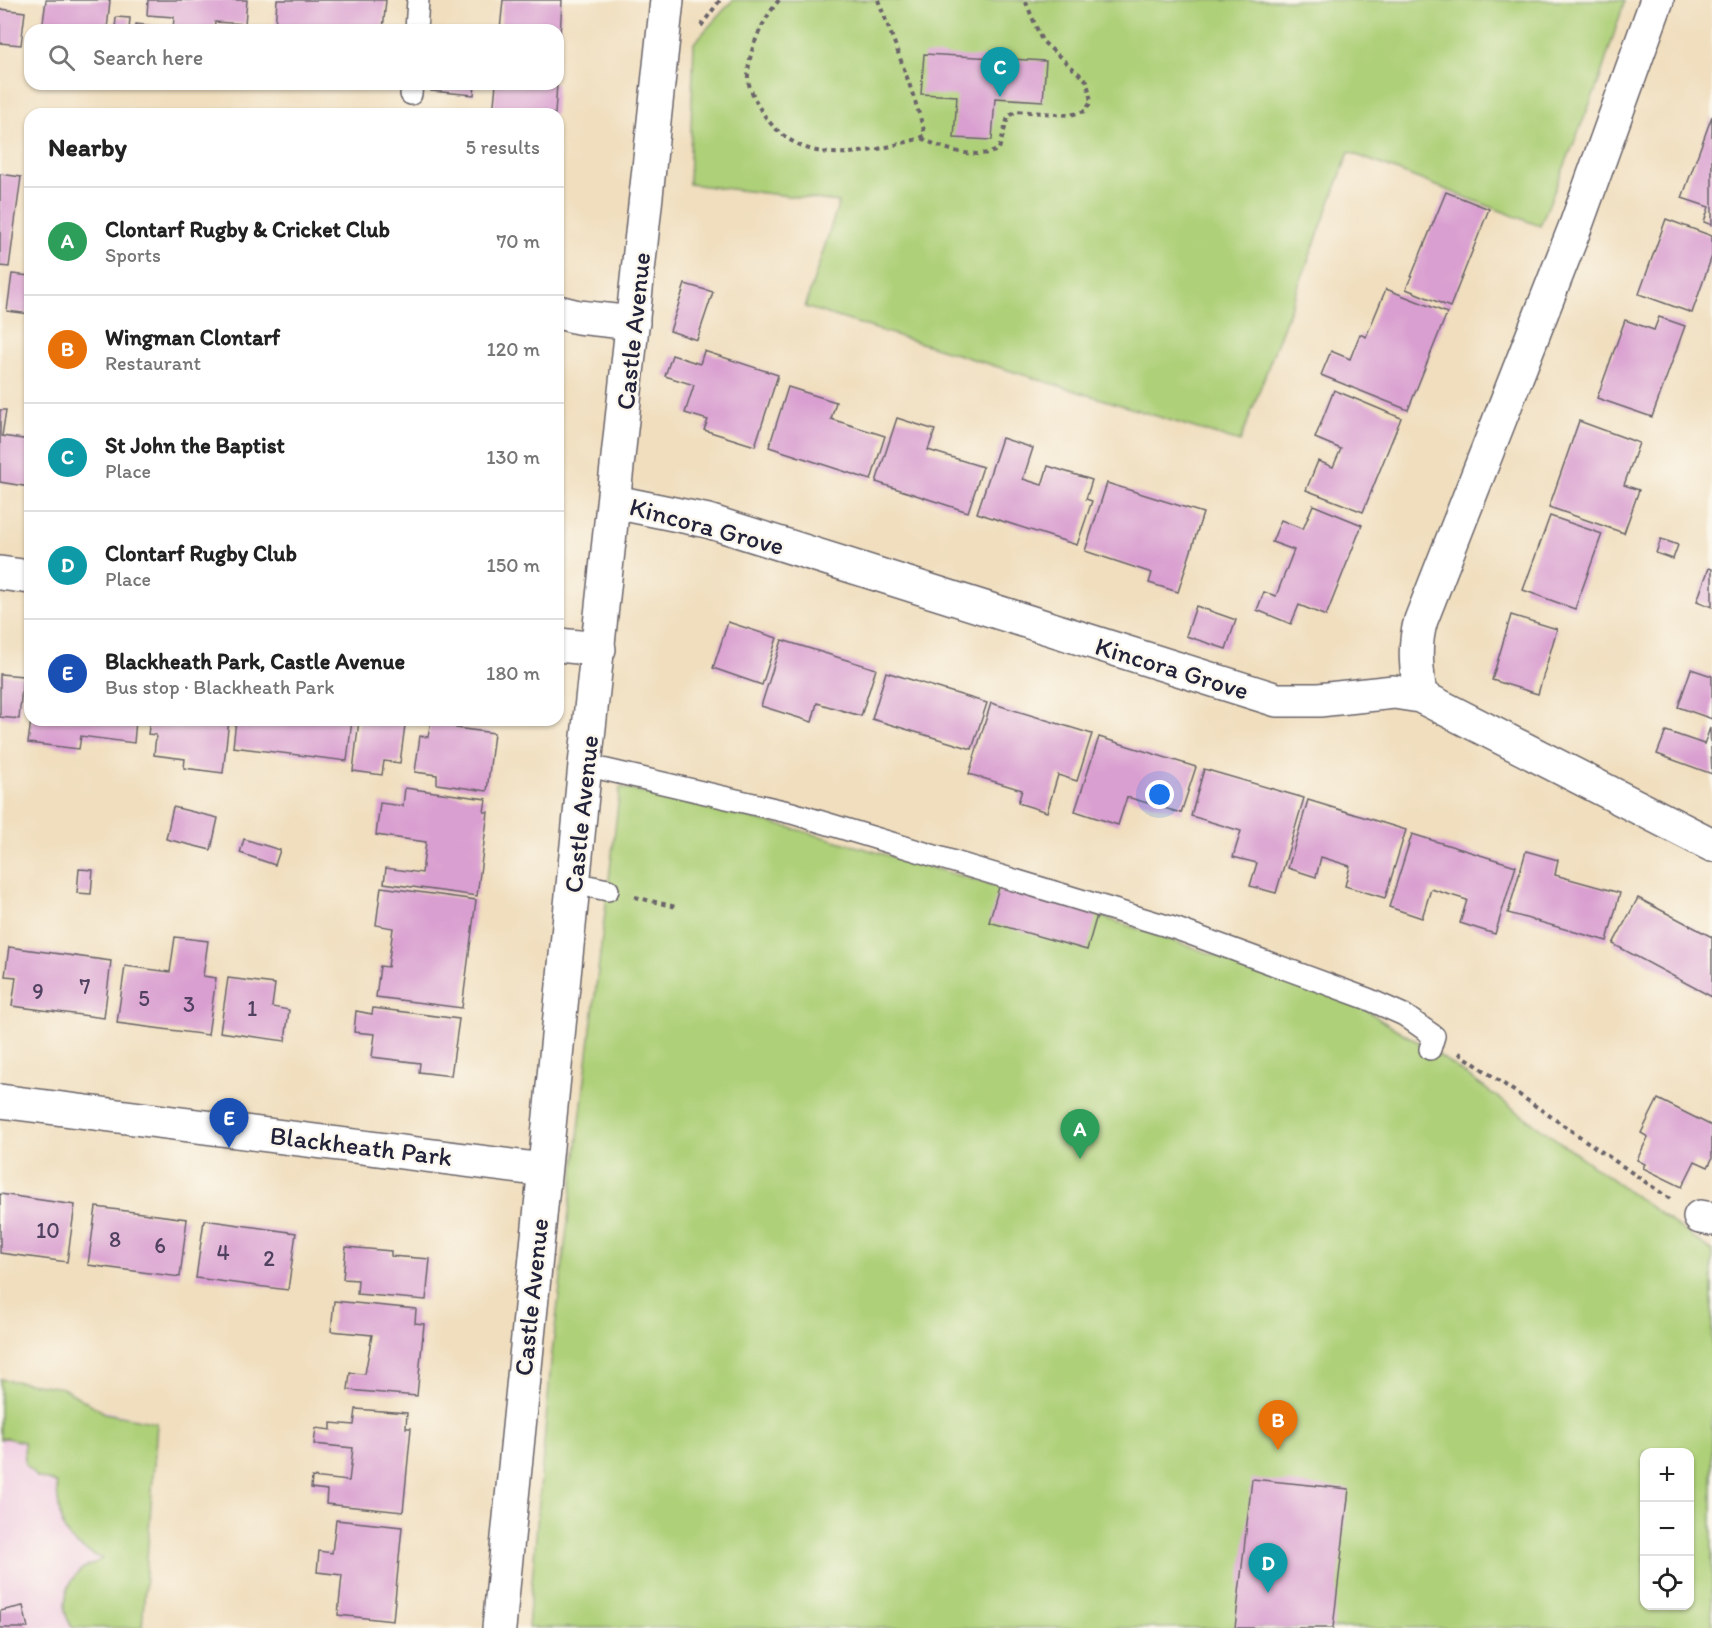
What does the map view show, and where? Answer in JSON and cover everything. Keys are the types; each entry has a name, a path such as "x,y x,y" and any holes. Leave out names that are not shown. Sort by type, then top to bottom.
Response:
{"street":[{"name":"Castle Avenue","path":"499,1628 585,765 667,0"},
{"path":"1420,696 1416,645 1421,620 1572,236 1657,0"},
{"path":"564,314 633,323"},
{"name":"Kincora Grove","path":"615,502 708,521 1277,700 1319,700 1394,692 1420,696 1712,844"},
{"path":"0,573 24,576"},
{"path":"564,646 599,649"},
{"name":"Blackheath Park","path":"0,1101 544,1170"}],"lane":[{"path":"416,24 418,0"},
{"path":"585,765 792,813 1177,929 1368,999 1404,1016 1432,1042"},
{"path":"573,883 608,890"}],"path":[{"path":"779,0 758,33 750,61 748,82 759,107 775,130 799,146 830,153 868,152 921,138 925,134 918,108 878,0"},
{"path":"921,138 937,147 991,153 999,149 1008,117 1017,111 1070,115 1085,111 1091,102 1087,81 1042,40 1025,0"},
{"path":"608,890 676,907"},
{"path":"1432,1042 1676,1203 1706,1218"}],"shaded area":[{"path":"0,1379 63,1388 98,1409 157,1423 142,1628 0,1628"}],"green space":[{"path":"733,0 1625,0 1598,84 1540,226 1349,152 1240,442 805,307 839,202 689,184 694,43"},
{"path":"620,787 799,830 1097,915 1359,1004 1382,1021 1430,1049 1712,1251 1712,1628 528,1628 551,1362"},
{"path":"0,1379 63,1388 105,1413 157,1423 142,1628 73,1628 69,1621 65,1606 71,1582 81,1570 102,1559 77,1545 70,1538 62,1522 56,1483 37,1477 25,1464 24,1442 0,1439"}],"building":[{"path":"46,0 110,0 108,24 43,24"},
{"path":"148,0 247,0 245,24 215,22 215,24 173,24 174,17 147,15"},
{"path":"277,0 386,0 384,24 275,24"},
{"path":"503,0 562,0 561,24 501,24"},
{"path":"0,9 25,12 21,45 0,43"},
{"path":"116,17 130,18 130,24 115,24"},
{"path":"924,54 1046,61 1043,101 995,98 992,140 954,138 957,96 921,94"},
{"path":"431,90 474,90 474,95"},
{"path":"495,90 557,90 555,108 494,108"},
{"path":"1712,116 1712,225 1704,222 1709,207 1682,198"},
{"path":"0,174 21,177 9,267 0,266"},
{"path":"1446,192 1489,209 1450,307 1406,289"},
{"path":"1666,219 1712,236 1712,256 1692,313 1639,294"},
{"path":"12,274 24,275 24,313 7,311"},
{"path":"685,284 713,292 697,340 670,331"},
{"path":"1386,289 1447,313 1408,410 1321,375 1331,351 1350,359 1360,334 1366,337"},
{"path":"1659,317 1685,326 1652,417 1597,398 1625,320 1654,330"},
{"path":"704,351 778,375 755,446 704,430 708,420 685,413 694,385 665,376 672,355 700,364"},
{"path":"788,387 836,402 831,419 885,436 871,480 769,447"},
{"path":"1334,390 1401,418 1363,512 1306,490 1318,461 1333,467 1341,449 1315,438"},
{"path":"0,410 6,410 2,436 24,439 24,486 0,482"},
{"path":"897,418 935,430 928,450 983,467 968,512 876,482"},
{"path":"1579,421 1639,443 1624,485 1639,490 1624,533 1549,507"},
{"path":"1002,438 1033,448 1023,479 1042,485 1048,466 1092,480 1086,499 1092,501 1077,545 977,513"},
{"path":"1107,483 1203,513 1178,592 1149,583 1152,573 1085,551"},
{"path":"1313,505 1362,525 1326,616 1299,605 1291,624 1257,610 1264,592 1276,596 1294,550 1272,542 1281,520 1303,529"},
{"path":"1550,516 1602,534 1575,609 1523,590"},
{"path":"1661,539 1678,545 1673,559 1656,553"},
{"path":"1709,568 1712,569 1712,607 1697,601"},
{"path":"1196,606 1236,620 1226,649 1186,636"},
{"path":"1511,615 1557,629 1538,694 1492,680"},
{"path":"728,622 777,638 762,685 713,668"},
{"path":"782,640 876,669 861,716 817,703 812,722 761,706"},
{"path":"1691,669 1712,676 1712,719 1678,707"},
{"path":"886,672 987,703 972,749 872,719"},
{"path":"0,674 23,676 19,719 0,717"},
{"path":"991,703 1092,734 1077,781 1058,775 1047,812 1018,803 1022,790 969,774"},
{"path":"30,726 135,726 134,743 81,736 79,749 28,743"},
{"path":"149,726 228,726 223,773 184,768 185,759 154,755 156,735 148,734"},
{"path":"235,726 351,726 347,761 233,747"},
{"path":"358,726 405,726 400,763 384,761 382,775 353,771"},
{"path":"430,726 456,726 456,728 494,733 487,791 437,784 437,775 415,772 420,736 428,737"},
{"path":"1710,728 1712,774 1657,754 1666,731 1704,744"},
{"path":"1099,737 1196,767 1181,813 1127,797 1118,825 1075,811"},
{"path":"1204,769 1304,798 1276,893 1250,886 1257,863 1233,857 1241,831 1191,816"},
{"path":"405,788 486,799 484,812 488,812 477,896 384,883 386,868 422,873 426,842 376,835 380,803 403,806"},
{"path":"1308,800 1406,830 1385,898 1345,886 1350,866 1321,857 1316,877 1288,868"},
{"path":"173,807 218,818 211,850 166,839"},
{"path":"1412,834 1516,866 1495,934 1460,923 1467,900 1431,889 1422,918 1389,907"},
{"path":"244,839 280,850 275,865 240,853"},
{"path":"1526,851 1558,860 1555,875 1620,893 1607,941 1508,913"},
{"path":"79,869 93,870 91,894 77,893"},
{"path":"381,887 476,900 462,1008 376,997 380,966 388,967 393,928 376,925"},
{"path":"999,887 1097,915 1087,950 989,922"},
{"path":"1638,898 1712,937 1712,997 1613,944"},
{"path":"175,937 208,941 203,976 216,978 208,1035 117,1023 125,966 170,972"},
{"path":"9,947 111,961 104,1018 12,1006 16,977 5,976"},
{"path":"228,978 275,984 272,1007 289,1010 285,1041 220,1032"},
{"path":"373,1008 459,1019 451,1076 419,1072 420,1063 372,1057 375,1034 354,1032 356,1011 372,1014"},
{"path":"1658,1099 1712,1126 1712,1159 1708,1167 1695,1161 1682,1187 1643,1168 1645,1164 1637,1160 1648,1137 1641,1133"},
{"path":"0,1194 75,1205 67,1262 0,1253"},
{"path":"96,1207 187,1219 180,1277 88,1265"},
{"path":"204,1220 296,1233 288,1290 196,1278"},
{"path":"346,1247 391,1251 391,1256 430,1259 426,1300 357,1294 358,1280 343,1279"},
{"path":"334,1301 416,1309 415,1323 424,1324 417,1396 348,1390 350,1373 365,1374 372,1335 331,1331"},
{"path":"356,1409 407,1413 406,1428 411,1428 403,1512 326,1504 327,1490 311,1488 312,1477 349,1481 353,1448 314,1444 316,1428 331,1430 331,1423 354,1425"},
{"path":"1252,1479 1349,1489 1333,1628 1235,1628"},
{"path":"336,1520 402,1527 393,1621 338,1615 342,1575 317,1572 319,1551 332,1553"},
{"path":"23,1606 28,1628 0,1628 0,1611"}],"place":[{"name":"St John the Baptist","path":"1000,97"},
{"name":"Blackheath Park, Castle Avenue","path":"229,1148"},
{"name":"Clontarf Rugby & Cricket Club","path":"1080,1159"},
{"name":"Wingman Clontarf","path":"1278,1450"},
{"name":"Clontarf Rugby Club","path":"1268,1593"}]}
